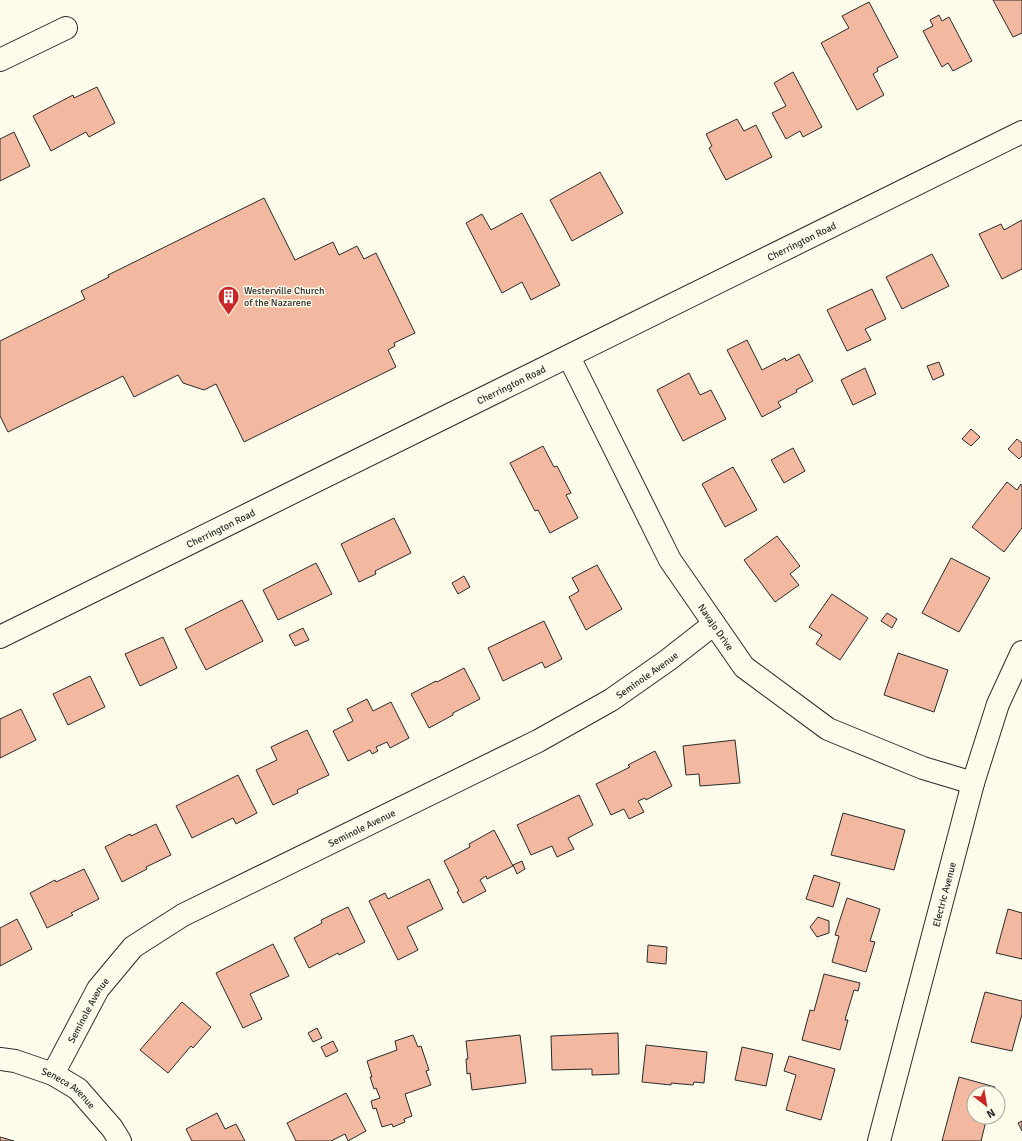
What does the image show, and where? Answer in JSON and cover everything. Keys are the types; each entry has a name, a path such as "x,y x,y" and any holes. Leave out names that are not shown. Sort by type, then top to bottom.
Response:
{"street":[{"path":"0,60 66,28"},
{"name":"Cherrington Road","path":"0,637 1022,132"},
{"name":"Navajo Drive","path":"569,357 670,560 744,667 828,729 923,768 973,783"},
{"name":"Seminole Avenue","path":"53,1074 98,989 133,947 183,915 538,741 612,700 668,660 714,624"},
{"name":"Electric Avenue","path":"879,1141 973,783 998,704 1022,652"},
{"name":"Seneca Avenue","path":"0,1058 15,1061 53,1074 78,1089 112,1128 120,1141"}],"building":[{"path":"993,0 1022,0 1022,33 1013,37"},
{"path":"869,2 898,57 877,68 878,71 873,74 884,95 857,110 821,43 849,28 842,16"},
{"path":"939,15 942,21 949,17 972,61 953,71 948,63 942,67 923,31 933,26 930,20"},
{"path":"793,72 822,127 803,137 800,131 786,139 772,113 786,106 774,83"},
{"path":"97,87 115,123 89,137 86,132 51,151 33,116 73,95 74,98"},
{"path":"737,119 744,131 756,125 772,157 726,180 709,148 712,146 706,134"},
{"path":"14,132 30,166 0,181 0,139"},
{"path":"600,172 623,213 572,241 550,200"},
{"name":"Westerville Church of the Nazarene","path":"264,198 295,260 333,242 339,255 357,246 364,259 376,253 415,333 394,343 395,346 388,350 396,367 244,442 216,384 204,390 183,383 178,375 134,397 123,376 8,432 0,416 0,341 85,299 81,291 109,277 108,275"},
{"path":"522,213 560,285 531,300 522,282 502,293 466,223 482,214 491,230"},
{"path":"1022,220 1022,269 1002,279 979,234 1001,224 1004,230"},
{"path":"932,254 949,286 902,309 886,277"},
{"path":"872,289 886,319 865,329 871,340 847,351 827,310"},
{"path":"747,340 762,370 785,358 786,361 799,354 813,381 796,390 797,392 778,402 781,407 762,417 727,350"},
{"path":"939,362 944,375 933,380 927,366"},
{"path":"865,368 876,394 853,405 841,380"},
{"path":"689,373 700,395 711,390 726,419 683,441 657,390"},
{"path":"971,429 980,437 971,446 962,439"},
{"path":"1017,439 1022,443 1022,456 1019,459 1008,449"},
{"path":"543,446 554,467 557,466 571,493 566,495 578,518 550,533 538,510 535,511 510,463"},
{"path":"793,448 805,471 784,483 771,460"},
{"path":"733,467 757,510 725,527 702,484"},
{"path":"1007,482 1017,490 1021,484 1022,485 1022,528 1004,552 972,527"},
{"path":"394,518 411,553 375,571 376,574 359,582 341,544"},
{"path":"777,536 800,566 790,574 799,585 775,602 744,560"},
{"path":"951,558 990,578 959,632 922,613"},
{"path":"316,563 332,594 278,620 263,590"},
{"path":"597,565 622,609 586,630 569,597 579,591 572,578"},
{"path":"464,576 470,587 458,594 452,583"},
{"path":"832,594 868,618 840,660 816,644 822,635 809,627"},
{"path":"242,600 263,641 206,670 185,629"},
{"path":"887,613 897,619 892,628 881,621"},
{"path":"544,621 562,659 545,668 542,662 503,681 488,648"},
{"path":"303,628 309,640 295,646 289,635"},
{"path":"163,637 177,668 140,686 125,654"},
{"path":"898,653 948,670 934,712 884,695"},
{"path":"464,668 480,699 429,728 411,694"},
{"path":"90,676 105,707 68,725 53,694"},
{"path":"367,699 373,711 391,702 409,738 390,748 387,742 376,747 378,751 372,754 370,750 348,761 333,731 353,721 347,709"},
{"path":"21,709 36,740 0,758 0,719"},
{"path":"307,730 329,775 297,790 298,793 273,805 256,770 277,760 271,747"},
{"path":"735,740 740,783 700,786 699,774 686,775 683,746"},
{"path":"655,751 672,786 646,800 645,798 638,801 644,812 629,819 624,809 611,815 596,784 630,767 628,765"},
{"path":"238,775 257,813 236,824 233,818 192,838 176,806"},
{"path":"579,795 593,825 568,838 574,849 557,857 552,846 531,855 517,825"},
{"path":"843,813 905,830 894,870 831,855"},
{"path":"156,824 171,855 146,867 147,869 122,882 105,847 130,834 131,836"},
{"path":"494,830 513,866 487,879 486,876 480,880 486,891 463,903 457,892 459,891 444,861 470,847 469,844"},
{"path":"522,861 525,869 517,874 513,865"},
{"path":"84,869 99,899 71,913 73,915 47,928 30,893 55,880 56,882"},
{"path":"814,875 840,883 833,907 806,899"},
{"path":"429,879 443,909 407,927 418,950 398,960 369,901 385,893 388,899"},
{"path":"847,898 880,909 870,941 875,942 866,972 832,962 839,936 835,935"},
{"path":"348,907 365,942 339,955 338,953 309,968 294,938 322,923 321,920"},
{"path":"1008,909 1022,913 1022,959 996,953"},
{"path":"818,917 829,921 829,933 817,937 810,927"},
{"path":"17,919 32,949 0,966 0,928"},
{"path":"273,944 289,976 250,994 262,1019 243,1028 216,973"},
{"path":"648,945 667,947 666,964 647,962"},
{"path":"824,974 860,983 858,991 854,990 845,1020 848,1020 840,1050 802,1040 810,1010 814,1011"},
{"path":"985,992 1022,1001 1022,1014 1012,1051 971,1042"},
{"path":"182,1002 211,1027 193,1048 191,1046 168,1073 140,1050"},
{"path":"317,1028 322,1038 313,1042 308,1033"},
{"path":"618,1033 619,1074 592,1075 592,1069 552,1070 551,1036"},
{"path":"413,1035 418,1047 421,1046 429,1070 426,1071 431,1085 405,1094 412,1116 404,1119 405,1122 393,1127 392,1124 382,1127 376,1108 373,1109 371,1101 380,1098 376,1088 374,1089 367,1061 397,1050 395,1041"},
{"path":"520,1035 526,1083 472,1090 470,1073 467,1074 466,1059 468,1059 466,1041"},
{"path":"333,1041 338,1051 326,1057 321,1047"},
{"path":"646,1045 707,1052 704,1083 694,1082 693,1085 671,1083 671,1085 642,1082"},
{"path":"742,1047 773,1054 766,1086 735,1080"},
{"path":"789,1056 835,1069 821,1120 786,1110 796,1075 784,1071"},
{"path":"959,1077 988,1085 966,1085 966,1125 985,1125 981,1141 942,1141"},
{"path":"346,1093 366,1131 348,1141 345,1134 331,1141 296,1141 287,1123"},
{"path":"217,1113 225,1129 236,1124 245,1141 192,1141 186,1129"},
{"path":"1022,1121 1022,1131 1018,1123"},
{"path":"0,1137 14,1141 0,1141"}],"place":[{"name":"Westerville Church of the Nazarene","path":"229,316"}]}
